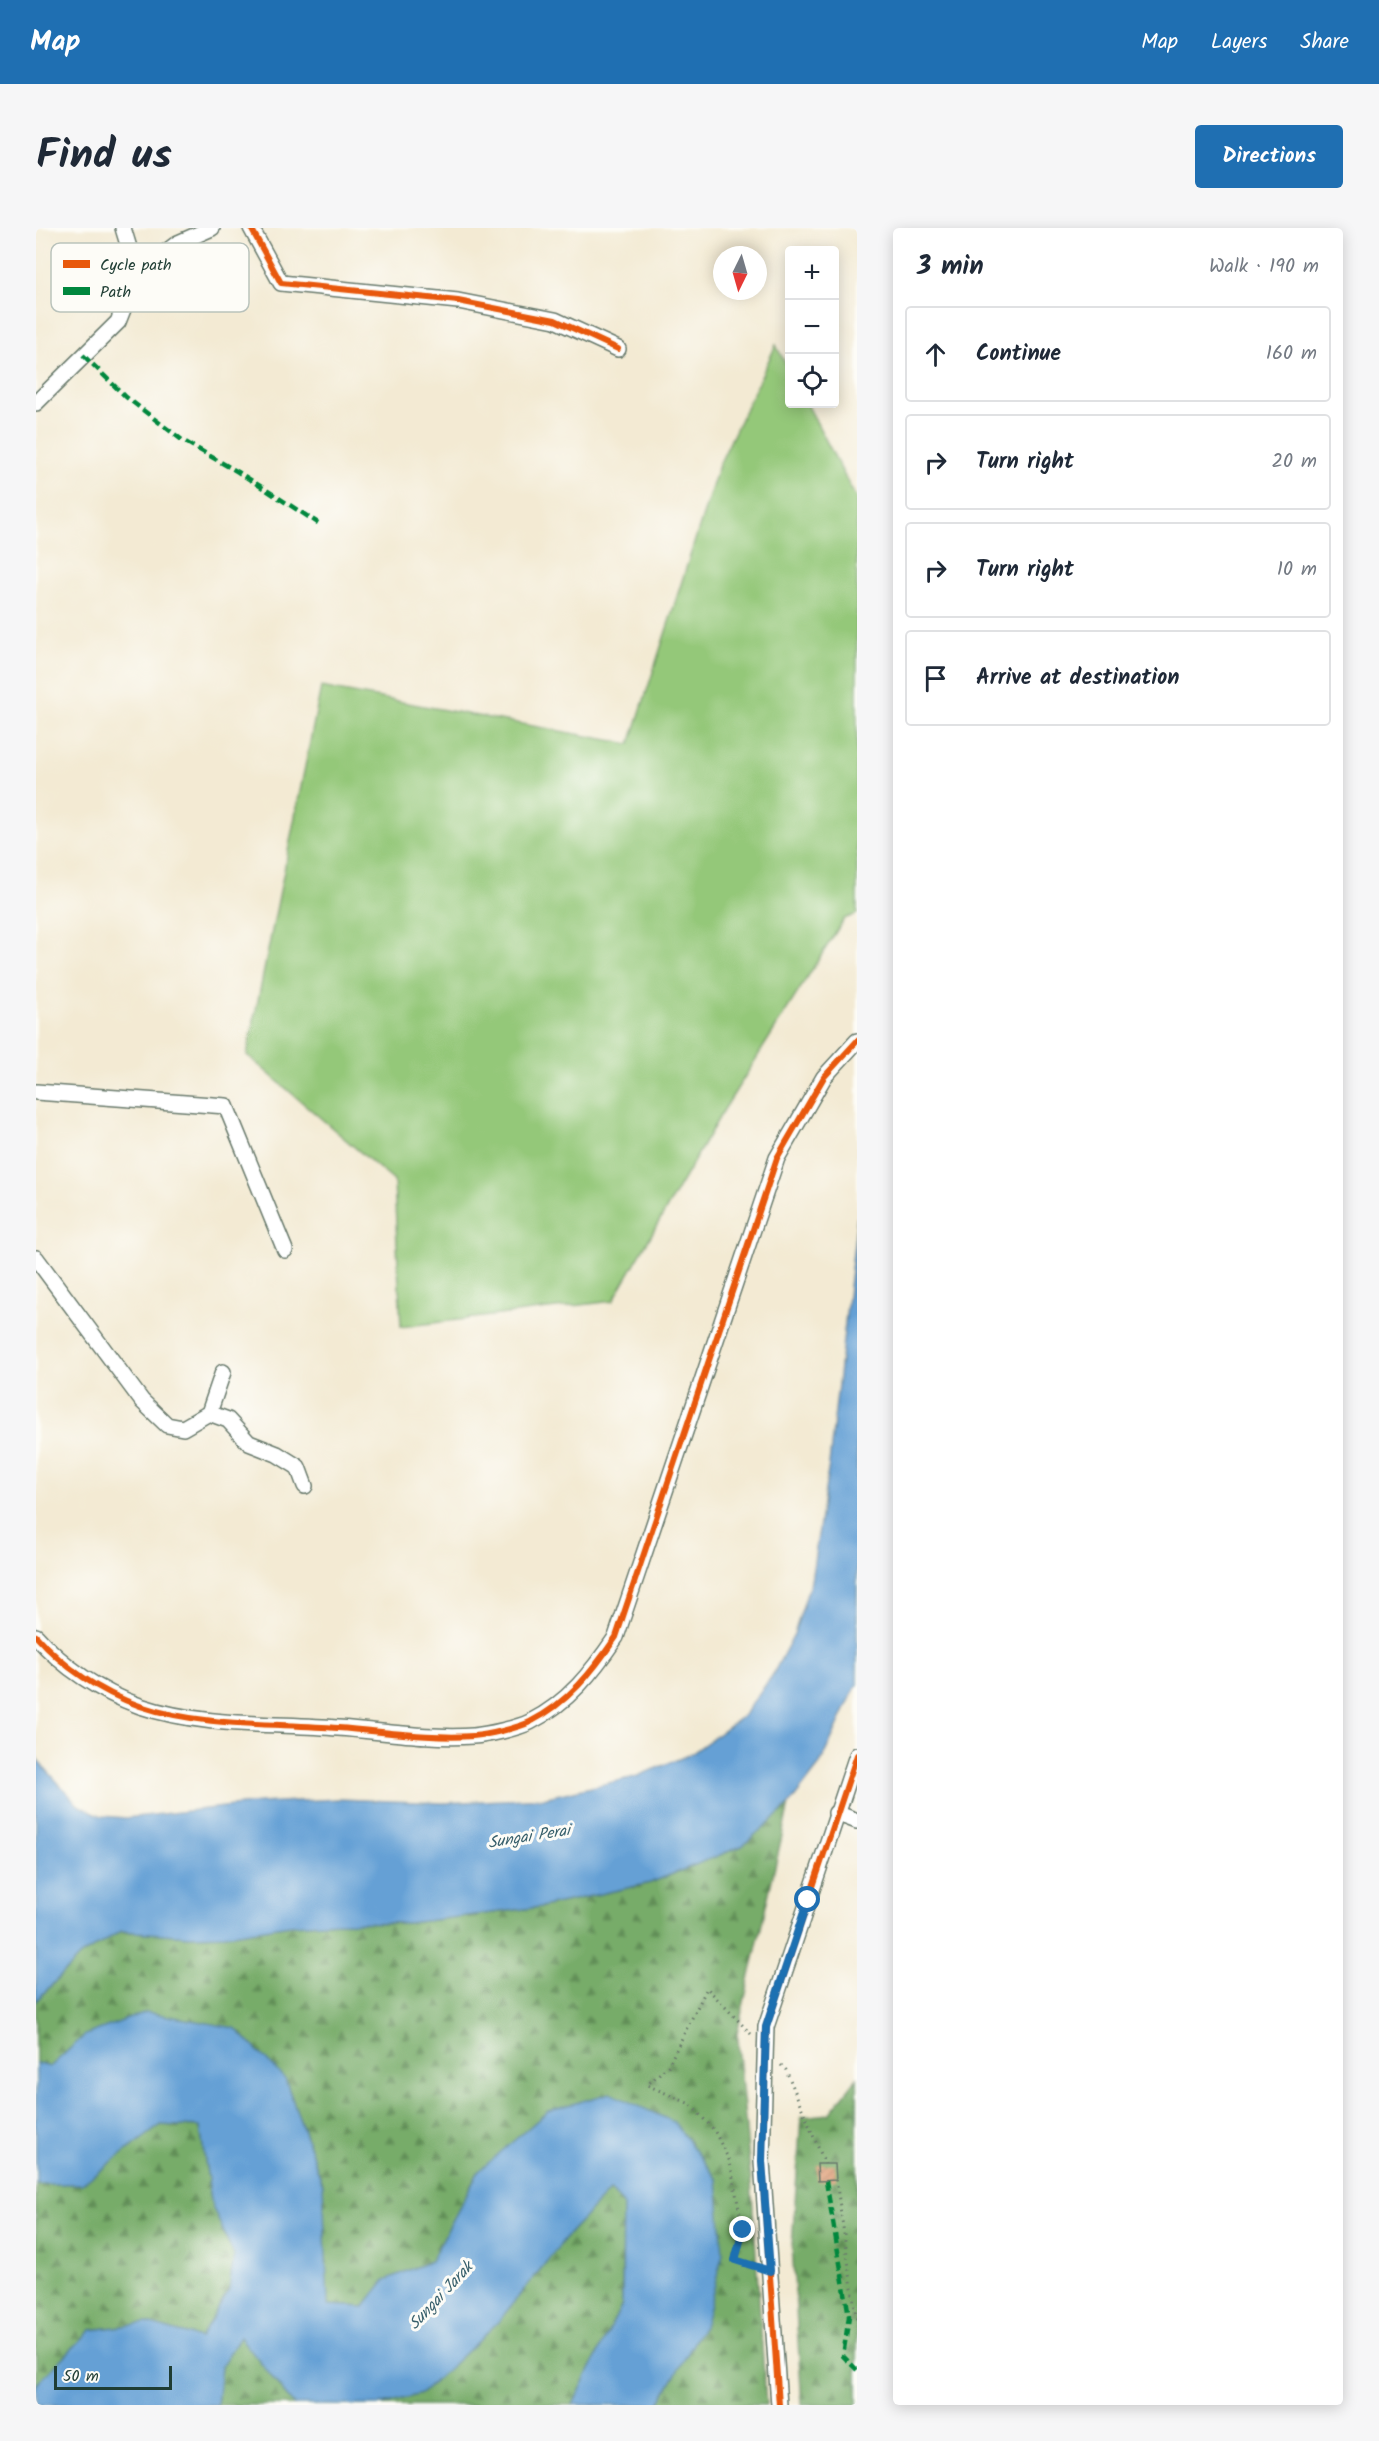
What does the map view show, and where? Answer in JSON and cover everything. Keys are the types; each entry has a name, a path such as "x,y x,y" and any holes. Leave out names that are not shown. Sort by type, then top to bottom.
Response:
{"street":[{"path":"123,228 128,243"},
{"path":"178,243 212,228"},
{"path":"252,228 281,283 458,301 555,320 618,349"},
{"path":"36,403 118,322 122,312"},
{"path":"36,1636 56,1658 90,1681 139,1706 191,1719 430,1736 475,1736 529,1723 566,1699 593,1671 616,1637 777,1158 824,1077 857,1041"},
{"path":"36,1092 226,1106 285,1250"},
{"path":"36,1258 142,1401 167,1425 183,1428 209,1413 223,1372"},
{"path":"209,1413 228,1420 249,1443 277,1454 298,1467 305,1486"},
{"path":"779,2405 762,2161 766,2027 857,1755"},
{"path":"836,1813 857,1821"}],"path":[{"path":"770,2271 735,2260 743,2230 730,2162 714,2130 690,2104 647,2085 668,2066 707,1988 786,2070 825,2164"},
{"path":"836,2180 857,2321"}],"green space":[{"path":"776,345 785,363 785,408 809,408 857,500 857,914 844,919 720,1116 613,1301 401,1327 394,1181 247,1055 321,687 630,744 719,465"},
{"path":"789,1805 737,2033 752,2193 766,2405 658,2405 705,2323 717,2179 479,2171 431,2261 385,2280 364,2307 327,2305 323,2184 285,2079 85,2035 50,2067 36,2063 36,2001 80,1956 121,1931 190,1936 225,1935 290,1925 339,1922 408,1923 541,1907 650,1883 742,1846"},
{"path":"857,2078 857,2405 802,2405 792,2245 801,2117 829,2114"},
{"path":"161,2125 200,2127 212,2206 234,2255 229,2290 200,2338 148,2323 91,2330 36,2385 36,2184 82,2183"},
{"path":"610,2190 623,2204 622,2304 573,2405 380,2405 421,2394 498,2322 571,2231"},
{"path":"240,2336 294,2405 217,2405 221,2366"}],"water":[{"name":"Sungai Perai","path":"857,1217 857,1684 819,1766 789,1805 742,1846 650,1883 541,1907 408,1923 339,1922 290,1925 225,1935 190,1936 121,1931 80,1956 36,2001 36,1758 78,1805 102,1816 126,1818 259,1803 338,1799 444,1803 543,1798 635,1777 691,1754 743,1716 772,1676 794,1634 811,1581 829,1464"},
{"name":"Sungai Jarak","path":"146,2012 235,2028 285,2079 323,2185 328,2305 364,2307 385,2280 431,2261 479,2171 548,2111 610,2093 674,2122 717,2179 723,2253 705,2323 658,2405 573,2405 622,2304 623,2204 610,2190 571,2231 498,2322 421,2394 380,2405 294,2405 240,2337 221,2366 217,2405 36,2405 36,2385 91,2330 148,2323 200,2338 229,2290 234,2255 212,2206 200,2127 161,2125 82,2184 36,2184 36,2063 50,2067 85,2035"}],"building":[{"path":"817,2164 835,2164 836,2180 818,2181"}],"marked path":[{"path":"83,355 126,397 182,440 238,472 318,523"},
{"path":"826,2181 849,2316 843,2356 857,2370"}],"cycle path":[{"path":"251,228 281,283 458,301 555,320 618,349"},
{"path":"36,1636 70,1668 111,1694 140,1706 188,1718 456,1737 486,1734 518,1727 544,1714 579,1685 616,1637 777,1158 824,1077 857,1041"},
{"path":"779,2405 762,2161 766,2027 857,1755"}],"route":[{"path":"743,2230 735,2260 770,2271 762,2161 766,2027 808,1900"}]}
